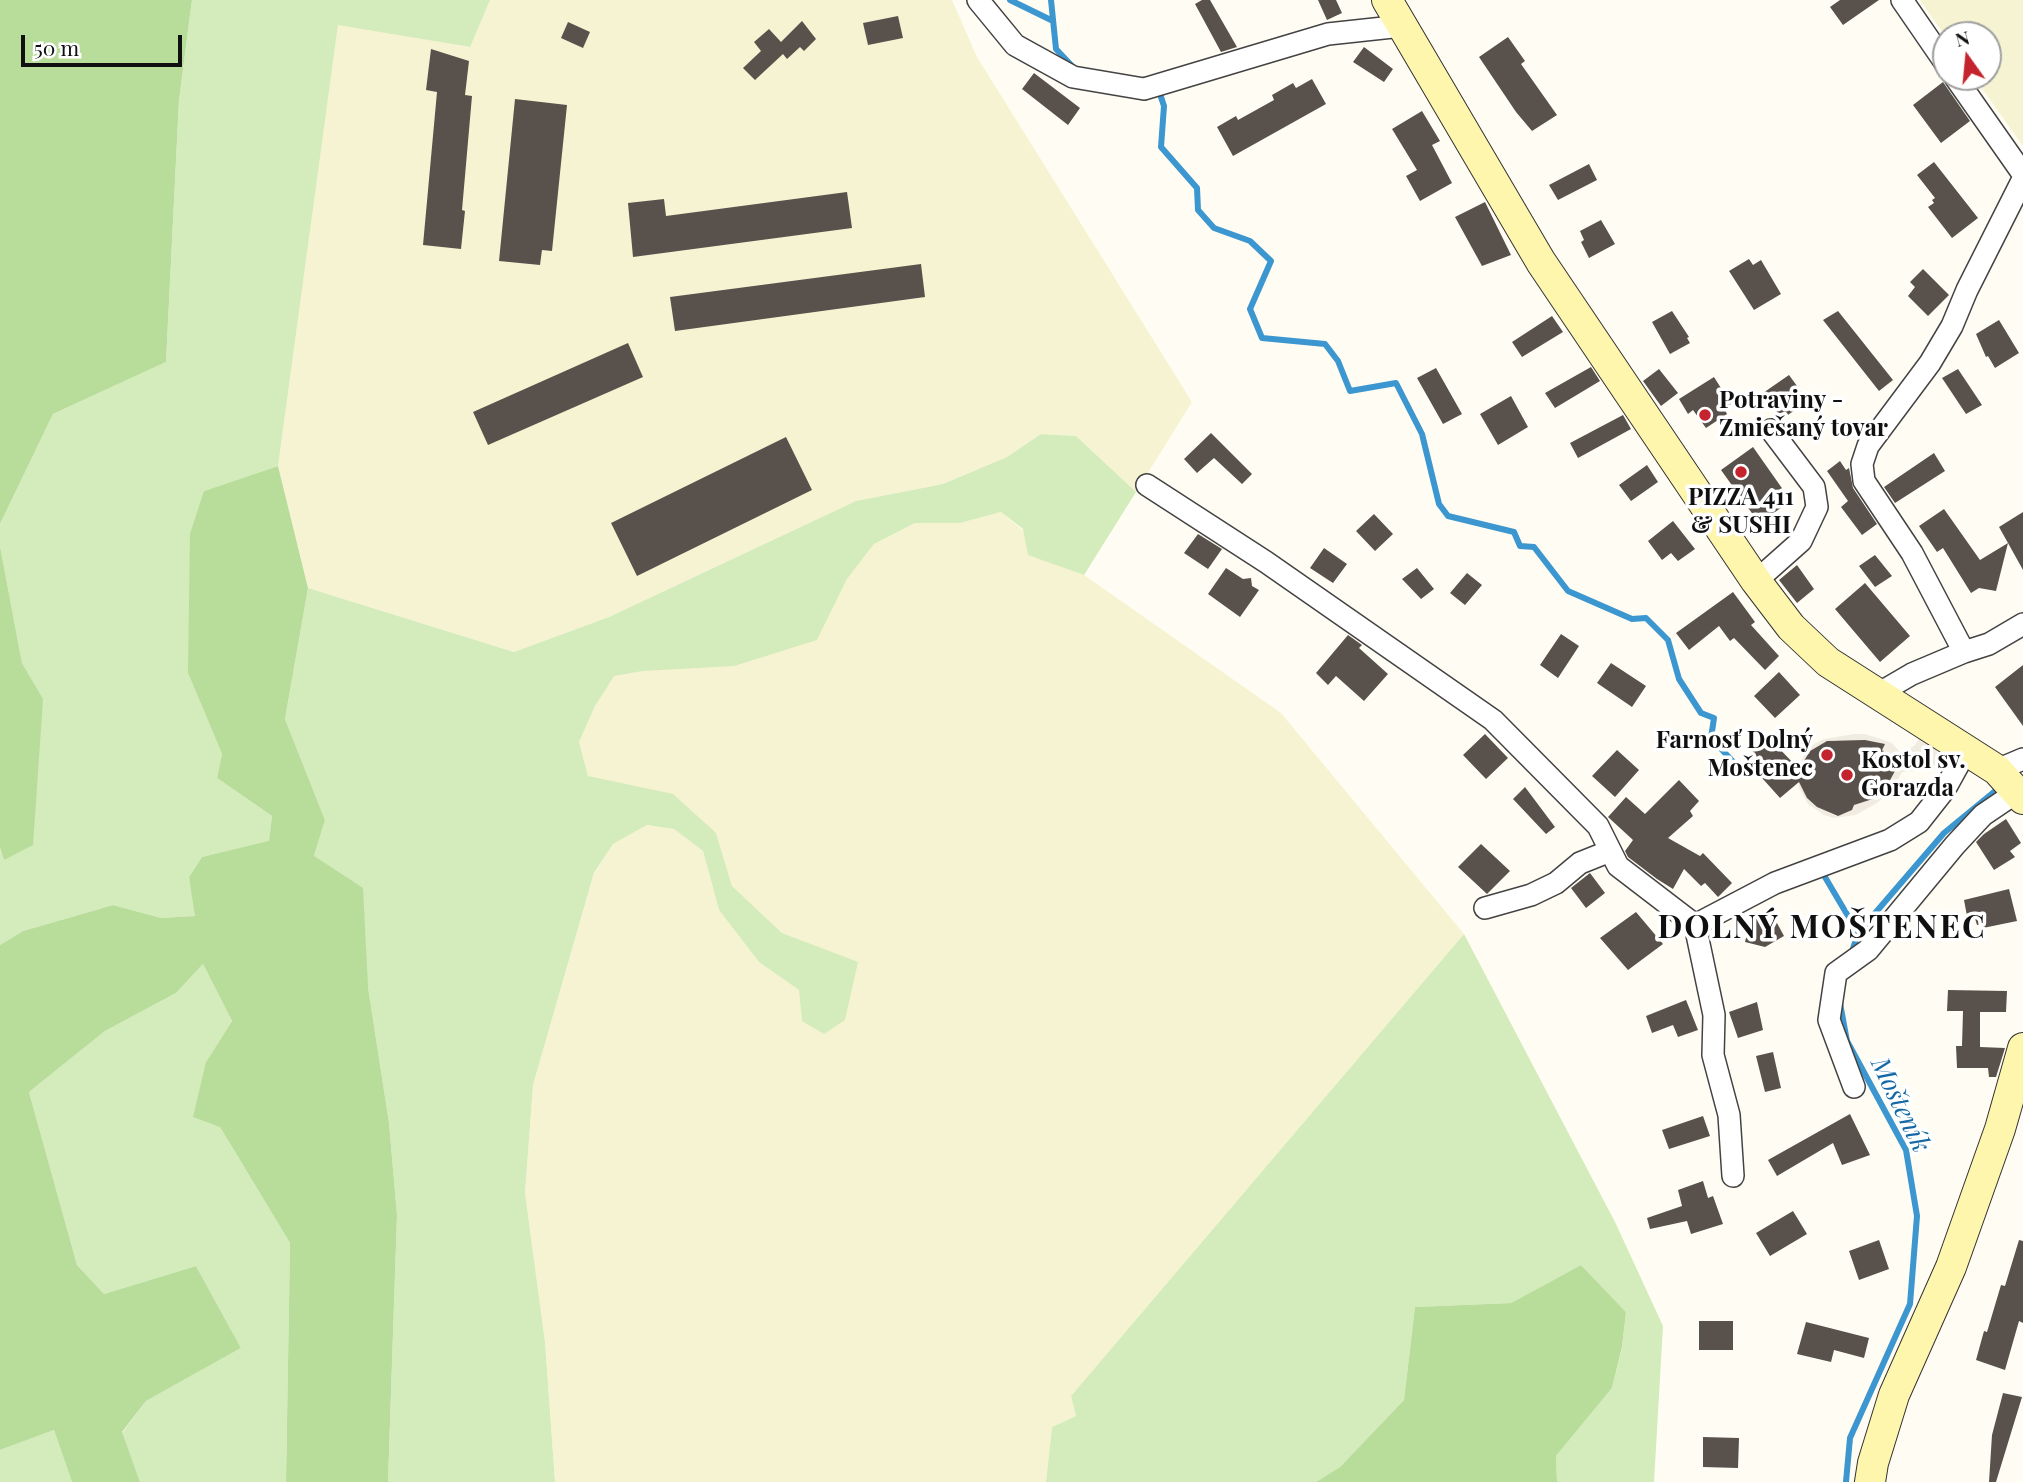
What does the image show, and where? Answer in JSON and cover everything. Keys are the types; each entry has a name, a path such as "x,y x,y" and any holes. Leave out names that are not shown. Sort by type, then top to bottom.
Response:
{"street":[{"path":"1387,0 1541,262 1756,581 1807,643 1828,662 2012,779 1868,950 1836,973 1829,1020 1854,1087"},
{"path":"1902,0 1932,44"},
{"path":"980,2 1015,45 1073,77 1152,87 1328,34 1402,26"},
{"path":"1964,652 1912,553 1864,481 1862,464 1868,446 1930,363 1952,326 2023,176 1965,91"},
{"path":"1756,581 1801,541 1817,508 1814,487 1771,430"},
{"path":"1147,485 1266,562 1493,720 1598,826 1618,866 1695,925 1714,1015 1713,1055 1729,1115 1733,1176"},
{"path":"1876,695 1912,674 1989,644 2023,624"},
{"path":"1695,925 1775,883 1890,840 1919,822 1945,789 1966,751"},
{"path":"1485,908 1531,895 1556,883 1580,863 1611,851"},
{"path":"1870,1482 1873,1463 1894,1395 1951,1267 2000,1129 2023,1048"}],"shaded area":[{"path":"490,0 952,0 977,57 1192,402 1136,492 1076,436 1041,434 1007,457 943,484 856,501 609,617 514,652 308,588 278,466 338,24 469,47"},
{"path":"1920,0 2023,0 2023,146 1984,91 2002,91 2002,21 1935,21"},
{"path":"1001,512 1070,570 1084,575 1281,713 1464,934 1071,1396 1076,1416 1052,1427 1046,1482 555,1482 545,1342 525,1193 533,1085 594,874 613,844 647,825 674,829 703,851 719,910 759,962 800,990 802,1021 858,963 782,933 732,886 716,833 609,782 588,776 579,742 595,706 613,676 817,640 847,579 874,544 915,523 960,523"},
{"path":"1865,734 1892,743 1900,752 1905,752 1915,745 1919,738 1936,750 1939,769 1902,772 1891,791 1877,803 1856,815 1834,818 1808,804 1799,788 1797,771 1806,751 1824,739","holes":["1837,740 1841,749 1860,740 1878,743 1892,758 1895,770 1889,782 1892,785 1884,794 1875,800 1872,796 1854,805 1852,810 1836,816 1817,807 1807,798 1800,779 1803,762 1810,751 1827,741"]}],"green space":[{"path":"0,0 192,0 179,100 166,362 53,414 0,524"},
{"path":"192,0 490,0 470,47 338,25 278,466 204,491 188,673 222,754 217,778 272,816 269,842 202,857 189,877 196,916 161,918 113,905 23,931 0,945 0,849 4,860 43,700 22,663 0,546 0,524 53,414 166,362 179,100"},
{"path":"1041,434 1076,436 1136,492 1084,575 1028,555 1023,529 1001,512 960,523 915,523 874,544 847,579 817,640 734,666 643,671 614,676 595,706 579,742 588,776 673,794 716,833 732,886 782,933 858,962 845,1020 824,1034 802,1021 799,990 759,962 719,910 703,851 674,829 647,825 613,844 594,873 533,1085 525,1193 545,1342 555,1482 388,1482 397,1215 389,1123 368,987 314,856 325,820 285,719 308,588 514,652 609,617 856,501 943,484 1007,457"},
{"path":"278,466 308,588 285,719 325,820 314,856 363,888 368,987 389,1123 397,1215 388,1482 286,1482 290,1243 220,1127 193,1117 206,1062 232,1021 203,964 176,993 105,1031 29,1092 77,1265 104,1294 196,1266 241,1348 146,1401 122,1432 140,1482 72,1482 54,1430 0,1450 0,945 23,931 113,905 161,918 195,916 189,877 202,857 269,841 272,816 217,778 222,754 188,673 190,534 204,491"},
{"path":"0,546 22,663 43,699 33,845 4,860 0,848"},
{"path":"1464,934 1615,1222 1663,1326 1654,1482 1557,1482 1556,1456 1612,1388 1622,1348 1626,1312 1581,1265 1511,1303 1415,1307 1404,1400 1340,1467 1316,1482 1046,1482 1052,1427 1076,1416 1071,1396"},
{"path":"203,964 232,1021 206,1062 220,1127 290,1243 286,1482 140,1482 122,1433 146,1401 241,1348 196,1266 104,1294 77,1265 29,1092 105,1031 176,993"},
{"path":"1581,1265 1626,1312 1622,1347 1612,1388 1556,1456 1557,1482 1316,1482 1340,1467 1404,1400 1415,1307 1511,1303"},
{"path":"54,1430 72,1482 0,1482 0,1450"}],"building":[{"path":"1210,0 1237,47 1221,52 1195,4"},
{"path":"1318,0 1336,0 1342,13 1327,20"},
{"path":"1840,0 1879,0 1843,25 1830,7"},
{"path":"898,16 903,38 868,45 863,23"},
{"path":"802,21 816,39 804,51 800,47 787,59 783,54 755,80 743,68 761,51 754,42 769,29 781,42"},
{"path":"568,22 590,32 583,48 561,38"},
{"path":"1508,37 1525,61 1521,64 1557,115 1532,131 1479,57"},
{"path":"1364,47 1393,69 1384,82 1353,62"},
{"path":"431,49 469,61 465,95 472,96 461,249 423,245 437,92 426,90"},
{"path":"1034,73 1080,108 1068,125 1022,89"},
{"path":"1312,79 1326,104 1233,156 1217,127 1236,116 1238,120 1274,100 1272,95 1293,83 1296,88"},
{"path":"1932,90 1949,91 1970,121 1941,143 1913,105"},
{"path":"515,99 567,105 552,251 542,250 540,265 499,261"},
{"path":"1422,111 1440,141 1432,145 1452,183 1420,201 1406,176 1417,170 1392,129"},
{"path":"1934,162 1978,218 1952,238 1928,207 1934,203 1932,200 1935,198 1917,175"},
{"path":"1589,164 1597,180 1558,200 1549,185"},
{"path":"847,192 852,228 633,257 628,203 664,199 666,216"},
{"path":"1485,202 1511,255 1482,266 1455,217"},
{"path":"1601,220 1615,244 1589,258 1581,242 1584,240 1580,231"},
{"path":"1749,259 1753,265 1761,260 1781,294 1754,310 1729,271"},
{"path":"921,264 925,297 675,331 670,297"},
{"path":"1923,269 1949,295 1928,316 1908,296 1915,287 1910,282"},
{"path":"1672,311 1690,343 1670,354 1652,322"},
{"path":"1838,311 1893,380 1879,391 1823,320"},
{"path":"1552,316 1563,332 1522,357 1512,342"},
{"path":"1999,320 2019,353 1995,368 1988,356 1986,357 1976,334"},
{"path":"628,343 643,377 488,445 473,412"},
{"path":"1591,367 1600,381 1555,408 1545,393"},
{"path":"1436,368 1462,414 1443,424 1417,378"},
{"path":"1659,369 1678,393 1661,406 1643,381"},
{"path":"1958,369 1982,405 1966,414 1942,378"},
{"path":"1789,375 1808,401 1782,419 1763,393"},
{"path":"1714,377 1731,404 1724,408 1727,414 1706,428 1693,410 1688,414 1679,399"},
{"path":"1511,396 1528,427 1498,445 1480,414"},
{"path":"1623,415 1631,429 1578,458 1570,443"},
{"path":"1211,433 1252,474 1242,484 1214,458 1197,473 1184,459"},
{"path":"786,437 812,490 637,576 611,523"},
{"path":"1753,447 1791,501 1759,523 1721,470"},
{"path":"1934,453 1945,471 1895,503 1884,487"},
{"path":"1840,461 1846,470 1849,468 1853,488 1877,524 1862,535 1841,507 1848,501 1827,471"},
{"path":"1647,465 1658,482 1631,501 1619,485"},
{"path":"1944,509 1980,560 2008,543 1996,591 1979,588 1971,593 1943,548 1937,552 1919,526"},
{"path":"2023,512 2023,570 1999,527"},
{"path":"1374,514 1393,534 1375,551 1356,531"},
{"path":"1673,521 1695,549 1678,561 1671,553 1662,560 1648,541"},
{"path":"1198,534 1222,549 1208,569 1184,553"},
{"path":"1324,548 1347,564 1333,583 1310,568"},
{"path":"1875,555 1892,576 1875,587 1859,566"},
{"path":"1797,565 1814,589 1797,603 1779,580"},
{"path":"1226,568 1243,579 1251,578 1252,586 1259,590 1240,617 1208,594"},
{"path":"1417,568 1434,589 1421,599 1402,579"},
{"path":"1467,573 1482,585 1465,605 1450,593"},
{"path":"1865,583 1910,636 1880,662 1835,609"},
{"path":"1733,592 1755,622 1751,625 1779,656 1765,670 1734,638 1730,641 1719,626 1689,650 1676,633"},
{"path":"1561,634 1579,646 1558,678 1540,665"},
{"path":"1348,635 1362,645 1359,648 1388,674 1364,701 1336,676 1328,685 1316,673"},
{"path":"1611,663 1646,686 1632,707 1597,683"},
{"path":"2023,665 2023,726 1995,687"},
{"path":"1779,672 1800,695 1775,718 1754,696"},
{"path":"1485,734 1508,758 1486,779 1463,755"},
{"name":"Kostol sv. Gorazda","path":"1768,737 1799,769 1810,751 1827,741 1865,740 1885,744 1882,750 1892,758 1895,771 1889,782 1893,785 1879,797 1854,805 1852,810 1838,816 1817,807 1807,798 1799,782 1780,798 1745,759"},
{"path":"1617,750 1639,770 1615,797 1592,776"},
{"path":"1679,780 1699,801 1690,811 1693,816 1668,838 1700,856 1703,853 1732,883 1718,897 1705,883 1701,886 1684,869 1673,889 1657,879 1628,857 1625,851 1633,840 1608,817 1626,797 1645,814"},
{"path":"1525,787 1555,827 1546,834 1513,799"},
{"path":"2006,819 2021,843 2010,851 2015,857 1994,870 1976,842"},
{"path":"1481,844 1510,871 1487,894 1458,867"},
{"path":"1590,873 1605,893 1586,908 1571,888"},
{"path":"2009,889 2017,921 1983,928 1981,924 1977,925 1974,915 1967,916 1964,900"},
{"path":"1770,910 1784,936 1765,947 1745,942 1747,934 1743,926"},
{"path":"1636,912 1663,944 1628,970 1600,938"},
{"path":"1948,990 2007,991 2006,1012 1980,1012 1980,1047 2005,1048 1996,1077 1989,1077 1988,1068 1957,1068 1956,1046 1962,1046 1963,1011 1947,1011"},
{"path":"1686,1000 1698,1030 1678,1037 1673,1025 1652,1033 1646,1016"},
{"path":"1757,1002 1763,1030 1738,1038 1729,1012"},
{"path":"1773,1052 1781,1088 1765,1092 1756,1056"},
{"path":"1850,1114 1870,1155 1842,1165 1833,1143 1777,1176 1768,1160"},
{"path":"1703,1116 1710,1136 1669,1149 1662,1130"},
{"path":"1703,1181 1708,1198 1713,1196 1723,1224 1691,1234 1687,1221 1650,1229 1647,1218 1682,1206 1678,1190"},
{"path":"1793,1211 1807,1234 1770,1256 1756,1233"},
{"path":"1879,1240 1889,1269 1859,1280 1849,1251"},
{"path":"2019,1240 2023,1241 2023,1323 2019,1321 2005,1370 1976,1360 2001,1285 2005,1286"},
{"path":"1699,1321 1733,1321 1733,1350 1699,1350"},
{"path":"1806,1322 1869,1338 1864,1358 1834,1350 1831,1362 1797,1354"},
{"path":"2003,1393 2022,1397 1996,1482 1989,1482 1992,1435"},
{"path":"1703,1437 1739,1438 1738,1468 1703,1467"}],"waterway":[{"path":"1010,0 1053,21"},
{"name":"Mošteník","path":"1051,0 1056,49 1073,67"},
{"name":"Mošteník","path":"1157,93 1160,94 1164,106 1161,147 1197,188 1198,210 1214,228 1250,241 1271,261 1250,309 1262,338 1325,344 1338,361 1350,391 1396,383 1422,434 1439,504 1448,516 1514,532 1520,546 1534,547 1568,591 1632,619 1646,618 1668,640 1679,679 1701,713 1714,718 1711,738 1739,768"},
{"path":"1858,933 1944,833 2000,787"},
{"name":"Mošteník","path":"1822,872 1858,933 1851,955"},
{"name":"Mošteník","path":"1840,1003 1847,1041 1906,1150 1917,1216 1910,1304 1850,1438 1846,1482"}],"place":[{"name":"Potraviny - Zmiešaný tovar","path":"1705,415"},
{"name":"PIZZA 411 & SUSHI","path":"1741,472"},
{"name":"Farnosť Dolný Moštenec","path":"1827,755"},
{"name":"Kostol sv. Gorazda","path":"1847,775"}],"district":[{"name":"DOLNÝ MOŠTENEC","path":"1822,928"}]}
